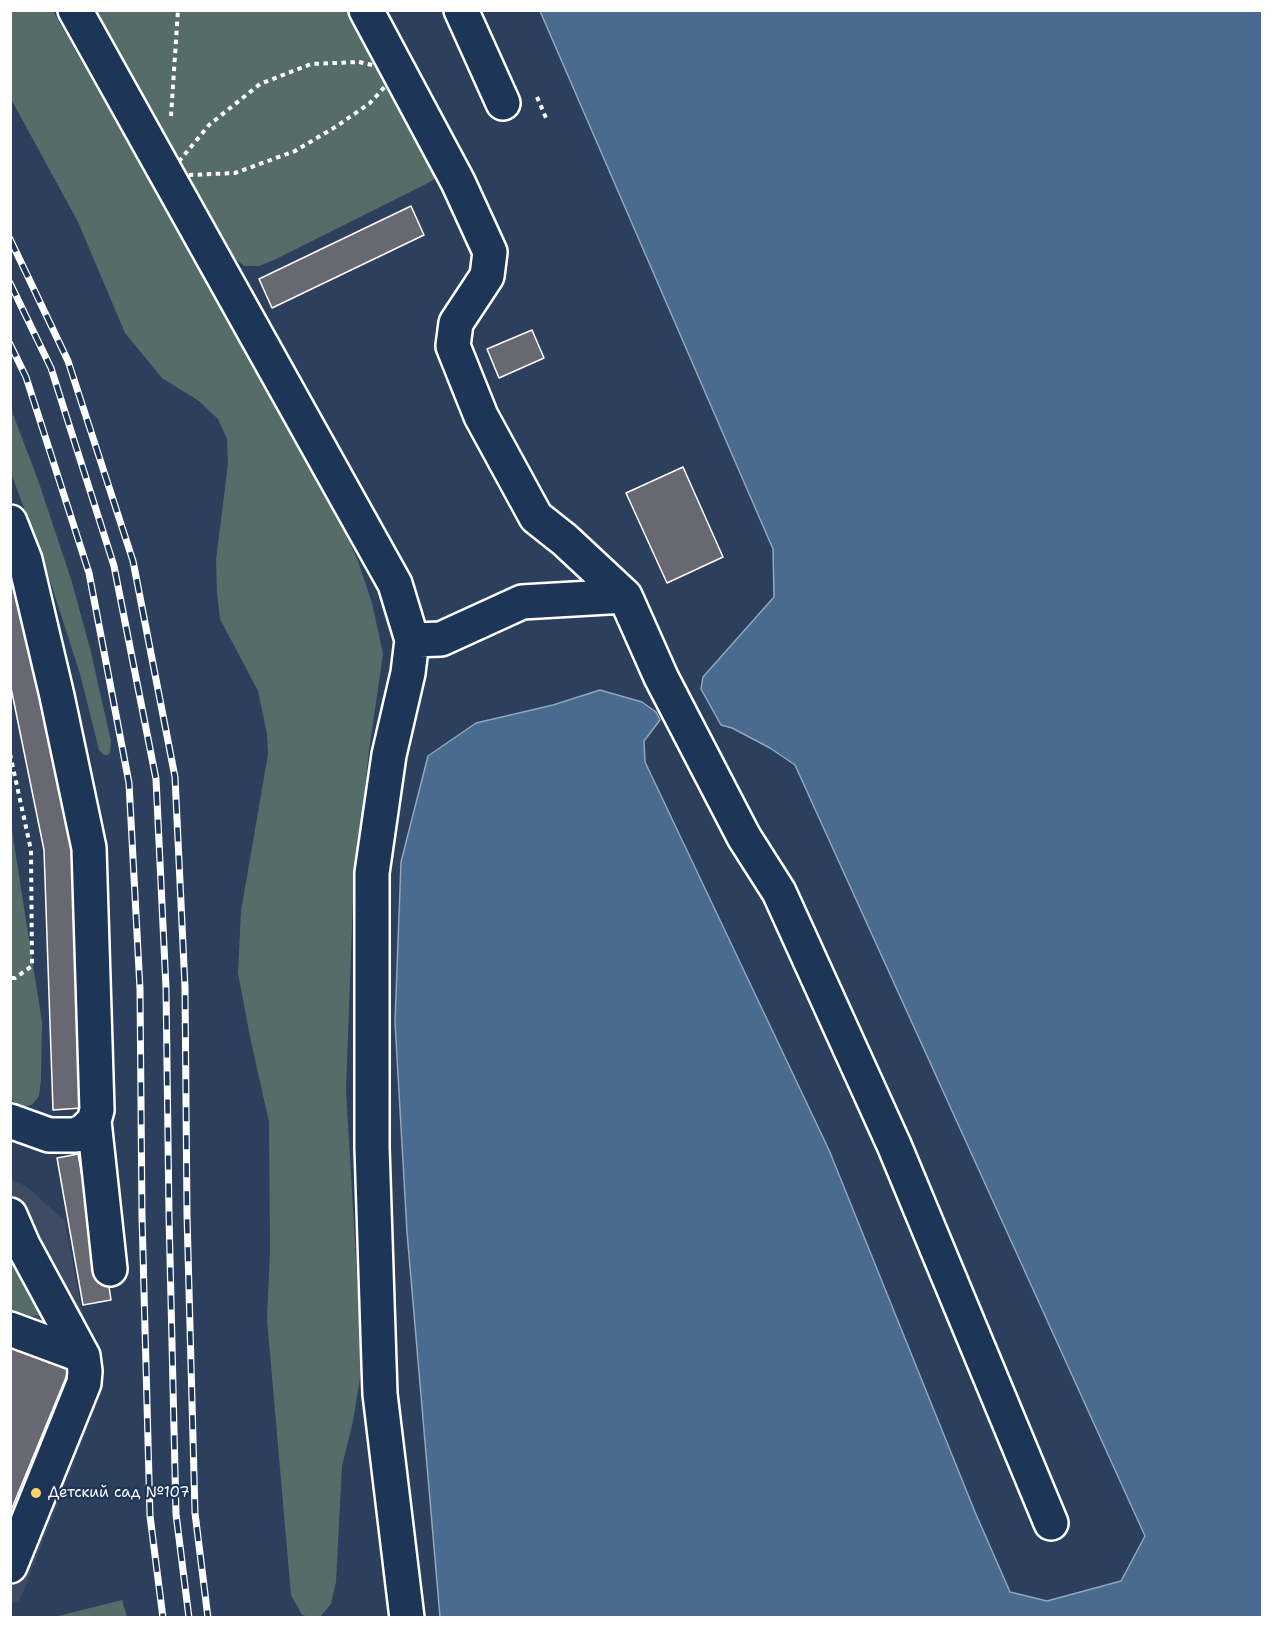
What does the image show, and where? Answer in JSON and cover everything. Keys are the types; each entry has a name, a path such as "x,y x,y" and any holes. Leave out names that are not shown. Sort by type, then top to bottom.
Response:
{"lane":[{"path":"75,10 168,171 395,584 412,640 408,673 389,755 372,873 372,1147 380,1394 406,1617"},
{"path":"366,10 458,182 490,252 487,276 456,323 453,346 481,416 536,517 565,540 625,596 661,677 744,837 779,892 894,1145 1051,1523"},
{"path":"461,10 503,103"},
{"path":"10,522 25,560 89,848 97,1110 93,1121 76,1136 49,1135 10,1121"},
{"path":"412,640 441,639 522,602 625,596"},
{"path":"93,1121 110,1269"},
{"path":"10,1215 23,1245 83,1356 85,1371 84,1383 10,1566"},
{"path":"10,1329 83,1356"}],"path":[{"path":"171,118 178,10"},
{"path":"359,62 399,71 370,103 295,151 235,173 168,171 209,125 260,84 311,64 359,62"},
{"path":"10,754 31,850 32,966 15,978 10,978"}],"shaded area":[{"path":"540,11 1262,11 1262,1617 440,1617 407,1232 395,1022 401,862 428,756 476,723 553,705 600,690 642,702 656,712 660,720 644,741 645,762 829,1150 975,1512 1010,1592 1047,1601 1121,1581 1145,1536 795,765 770,748 732,728 721,725 701,689 703,677 774,597 773,549"},
{"name":"Детский сад №107","path":"11,1179 27,1187 65,1221 81,1307 104,1386 20,1600 11,1604"}],"green space":[{"path":"10,11 53,11 334,507 358,561 372,603 383,654 369,751 353,900 346,1090 361,1372 353,1421 342,1466 336,1582 331,1604 320,1617 302,1615 291,1595 267,1319 270,1251 269,1122 238,973 241,911 268,754 267,734 258,691 220,619 216,560 228,464 227,439 218,419 199,401 162,378 125,333 78,222 11,99"},
{"path":"96,11 352,11 437,177 274,260 259,266 244,266 231,255"},
{"path":"11,409 38,480 71,579 90,648 111,741 108,755 104,755 99,750 80,674 44,562 11,473"},
{"path":"10,818 42,1022 39,1096 32,1105 22,1107 10,1099"},
{"path":"10,1264 23,1268 45,1314 11,1319"},
{"path":"122,1600 127,1617 54,1617"}],"building":[{"path":"411,206 424,235 272,308 259,279"},
{"path":"532,330 544,358 499,378 487,349"},
{"path":"683,467 723,557 667,583 626,493"},
{"path":"10,575 42,691 74,847 81,1108 53,1110 44,850 10,683"},
{"path":"78,1154 101,1281 108,1280 111,1300 83,1305 57,1158"},
{"path":"10,1346 69,1370 10,1513"}],"railway":[{"path":"10,239 68,361 133,561 175,777 185,987 187,1215 195,1513 208,1618"},
{"path":"10,283 51,368 114,566 156,779 166,988 176,1514 189,1618"},
{"path":"10,344 26,377 89,573 129,783 140,989 142,1216 150,1516 163,1618"}],"place":[{"name":"Детский сад №107","path":"36,1493"}]}
